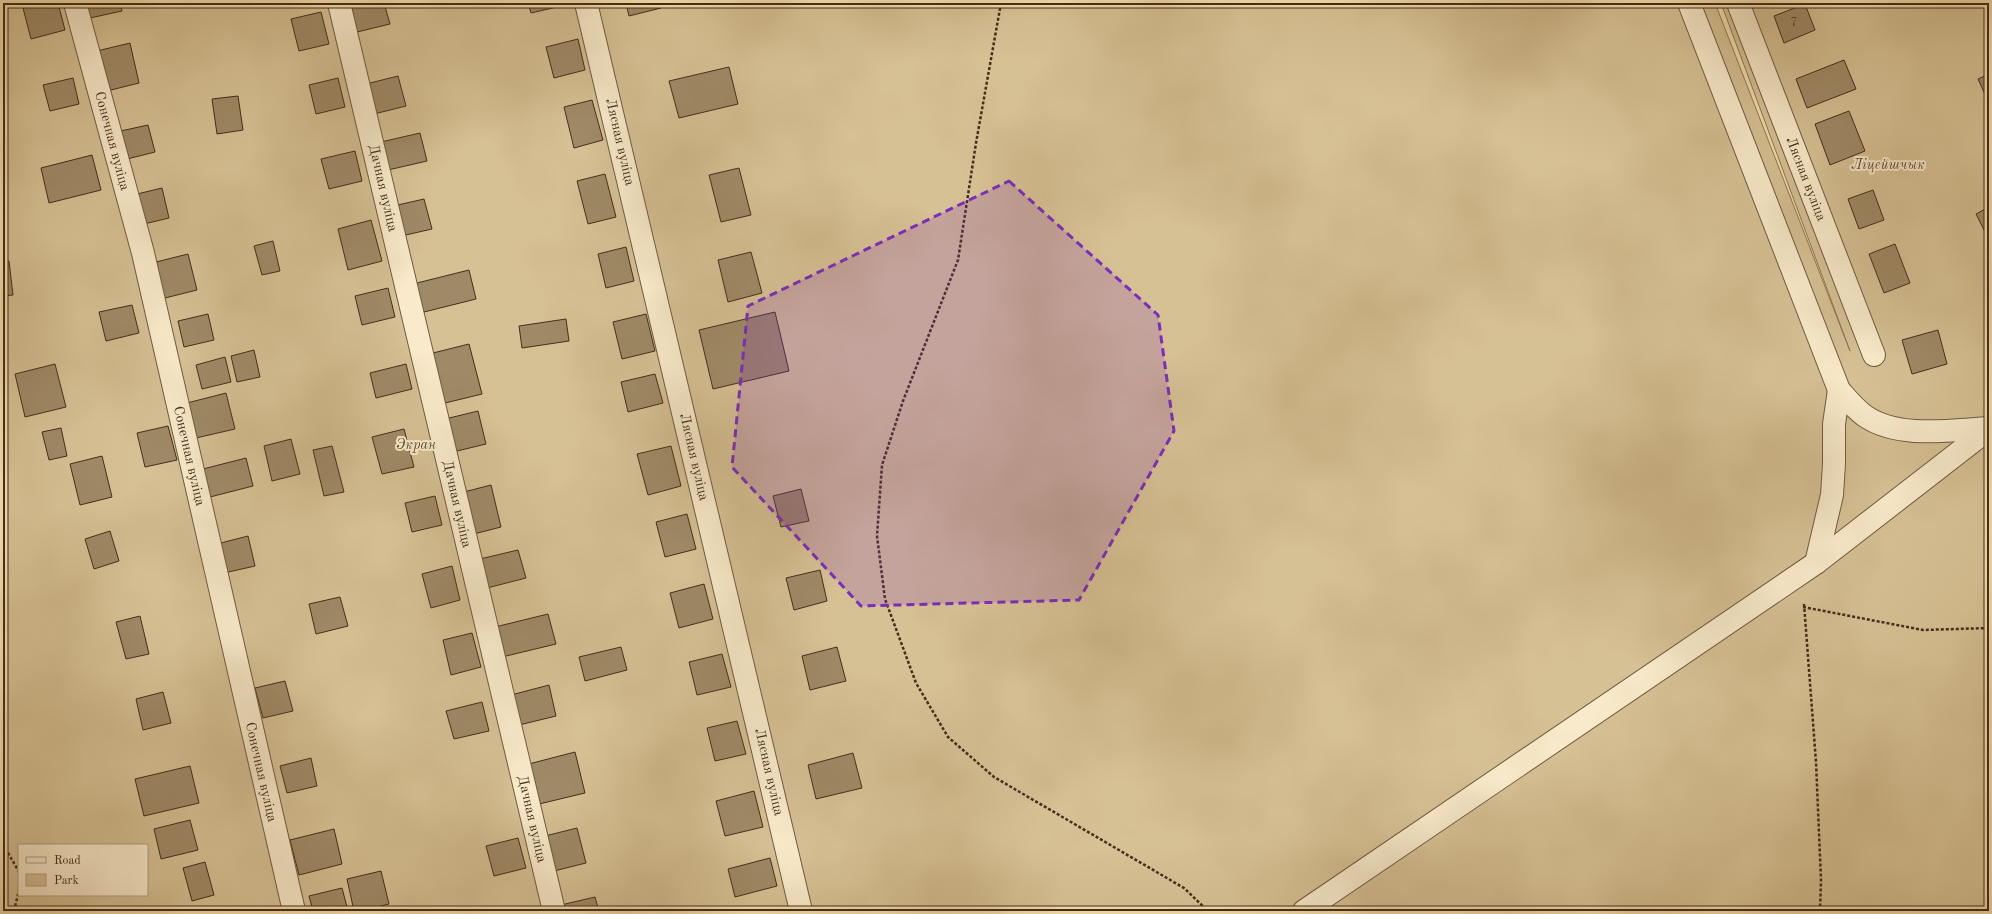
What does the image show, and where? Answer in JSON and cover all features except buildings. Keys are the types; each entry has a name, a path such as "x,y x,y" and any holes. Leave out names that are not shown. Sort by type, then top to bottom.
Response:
{"street":[{"name":"Сонечная вуліца","path":"75,3 143,253 294,911"},
{"name":"Дачная вуліца","path":"339,3 554,911"},
{"name":"Лясная вуліца","path":"586,3 801,911"},
{"path":"1689,3 1839,390 1866,417 1897,430 1932,431 1989,429"},
{"name":"Лясная вуліца","path":"1738,3 1874,355"},
{"path":"1816,563 1832,495 1834,424 1839,390"},
{"path":"1304,911 1816,563 1989,429"}],"path":[{"path":"1001,3 976,143 958,260 903,401 882,465 877,536 885,599 916,683 948,737 994,777 1184,888 1208,911"},
{"path":"1820,911 1821,880 1816,762 1803,607 1923,630 1989,628"},
{"path":"3,844 18,870"},
{"path":"14,911 18,894"}],"highlighted area":[{"path":"1009,181 1158,315 1174,431 1079,600 861,606 732,467 748,306"}],"green space":[{"path":"3,3 1715,3 1850,351 1721,3 1989,3 1989,911 3,911"}],"park label":[{"name":"Ліцейшчык","path":"1888,165"},
{"name":"Экран","path":"416,445"}]}
